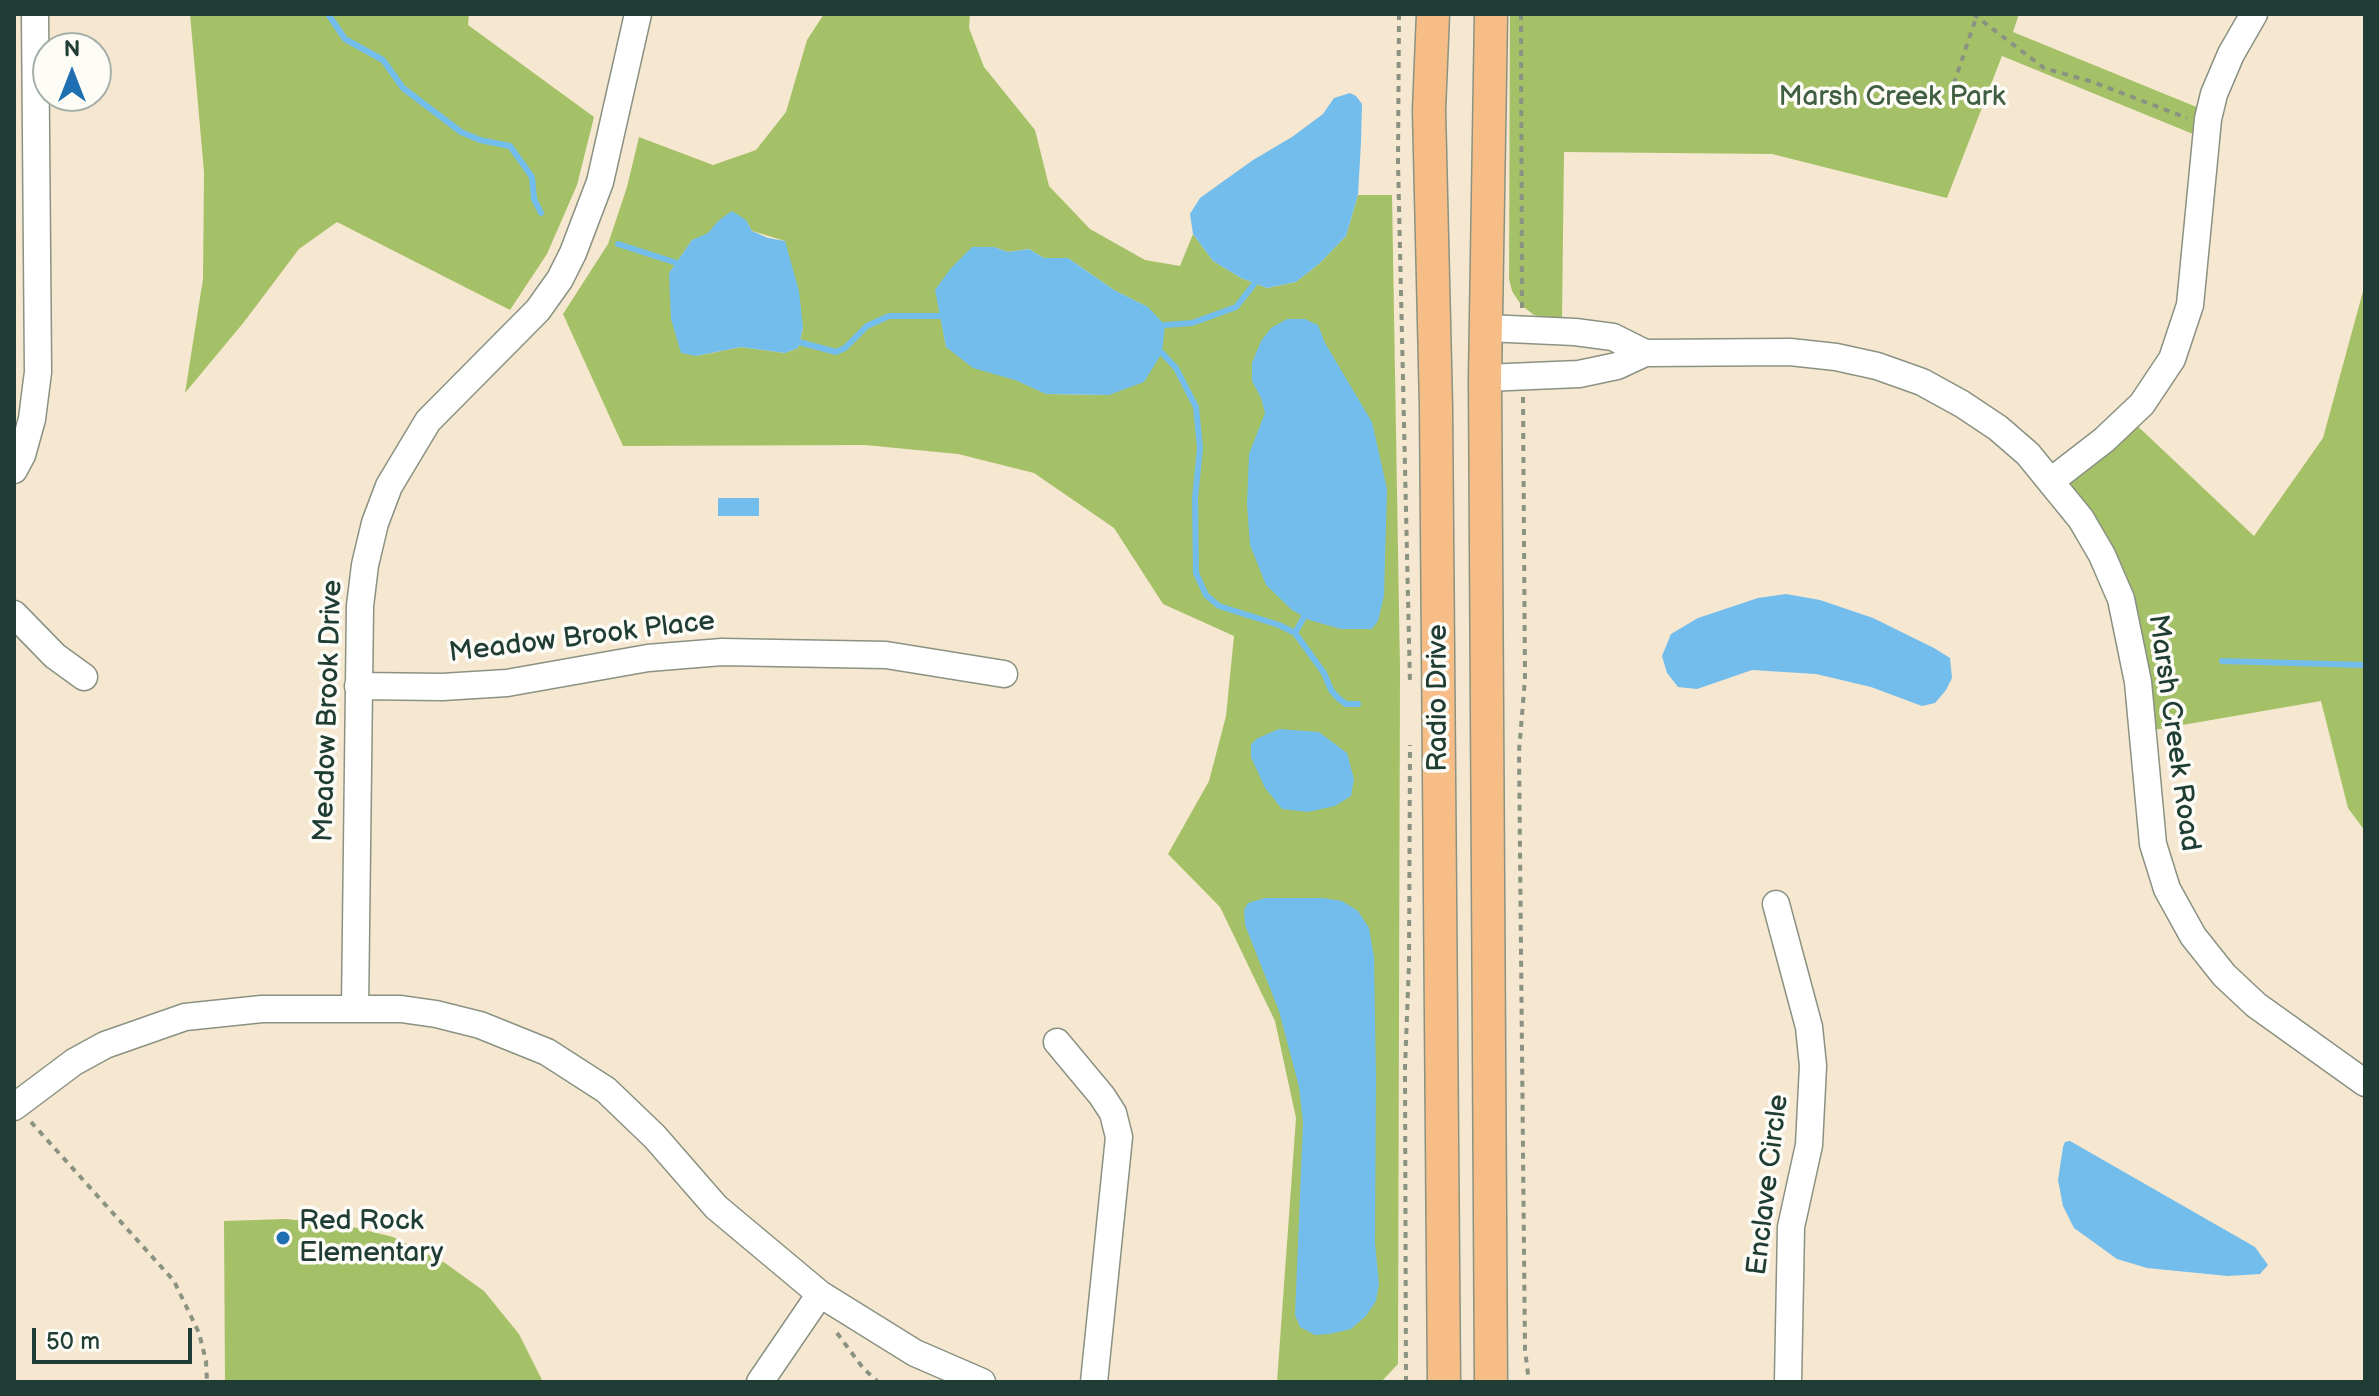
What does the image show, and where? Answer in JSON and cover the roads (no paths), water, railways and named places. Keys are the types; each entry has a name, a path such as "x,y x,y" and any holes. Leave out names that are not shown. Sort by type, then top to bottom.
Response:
{"main road":[{"name":"Radio Drive","path":"1433,14 1429,110 1436,439 1444,1382"},
{"name":"Radio Drive","path":"1491,14 1485,378 1491,1382"}],"street":[{"path":"14,470 22,455 32,419 38,372 26,129 35,14"},
{"name":"Meadow Brook Drive","path":"355,1009 360,606 375,523 389,486 428,421 517,332 560,279 588,219 600,182 638,14"},
{"path":"2051,481 2104,440 2142,404 2172,359 2190,305 2207,126 2214,94 2231,54 2254,14"},
{"name":"Marsh Creek Road","path":"1487,328 1613,337 1645,353"},
{"name":"Marsh Creek Road","path":"1485,378 1579,374 1617,366 1645,353 1790,352 1877,366 1922,382 1998,428 2028,454 2081,519 2102,555 2121,599 2138,682 2153,844 2167,889 2193,936 2224,975 2256,1005 2365,1083"},
{"path":"14,614 55,656 84,677"},
{"name":"Meadow Brook Place","path":"358,686 442,687 507,683 648,658 722,652 886,655 1004,674"},
{"name":"Enclave Circle","path":"1776,904 1809,1027 1813,1066 1809,1145 1791,1227 1788,1382"},
{"path":"20,1113 74,1062 105,1045 185,1017 262,1009 401,1009 480,1025 547,1052 578,1070 632,1112 716,1207 820,1294 915,1353 982,1382"},
{"path":"1057,1042 1113,1113 1119,1137 1094,1382"},
{"path":"760,1382 820,1294"}],"water":[{"path":"1350,93 1362,104 1361,142 1358,195 1346,236 1296,282 1267,288 1241,278 1213,261 1193,234 1190,214 1200,198 1323,114 1334,98"},
{"path":"732,211 746,220 752,231 785,241 799,291 803,328 798,348 785,353 741,347 696,356 681,353 671,319 669,273 692,240 708,233"},
{"path":"972,247 994,247 1008,252 1029,249 1044,258 1068,258 1114,290 1148,307 1165,325 1162,353 1144,382 1109,395 1046,394 1015,380 973,368 946,347 935,290"},
{"path":"1287,319 1305,319 1318,325 1325,343 1372,422 1387,489 1384,596 1378,621 1372,629 1341,629 1309,620 1292,610 1266,585 1250,545 1247,504 1249,454 1265,413 1252,381 1252,363 1261,341 1271,328"},
{"path":"718,498 759,498 759,516 718,516"},
{"path":"1786,594 1820,600 1873,618 1934,648 1950,658 1952,678 1946,690 1935,703 1922,706 1871,687 1816,674 1752,670 1697,689 1678,687 1667,673 1662,656 1671,634 1698,618 1758,598"},
{"path":"1279,729 1319,732 1347,753 1354,779 1351,796 1335,806 1308,812 1282,809 1265,788 1251,757 1251,744"},
{"path":"1265,898 1342,901 1358,911 1369,928 1374,957 1375,1243 1379,1284 1376,1301 1366,1316 1351,1329 1330,1334 1315,1335 1300,1327 1295,1315 1303,1122 1299,1087 1279,1011 1245,925 1244,910 1248,903"},
{"path":"2070,1141 2255,1247 2268,1265 2260,1274 2228,1276 2147,1268 2117,1259 2074,1228 2063,1206 2058,1180 2063,1147 2065,1142"}],"waterway":[{"path":"328,14 345,39 383,60 403,88 461,132 480,140 510,146 532,177 534,199 541,213"},
{"path":"618,244 677,263"},
{"path":"1165,325 1192,323 1236,307 1255,283"},
{"path":"799,342 836,352 845,348 867,326 889,316 939,316"},
{"path":"1162,353 1176,368 1196,407 1200,448 1195,498 1196,573 1206,595 1219,606 1295,633 1338,698 1346,704 1358,704"},
{"path":"1295,633 1304,617"},
{"path":"2222,661 2365,665"}],"place":[{"name":"Red Rock Elementary","path":"283,1238"}],"park label":[{"name":"Marsh Creek Park","path":"1892,98"}]}
